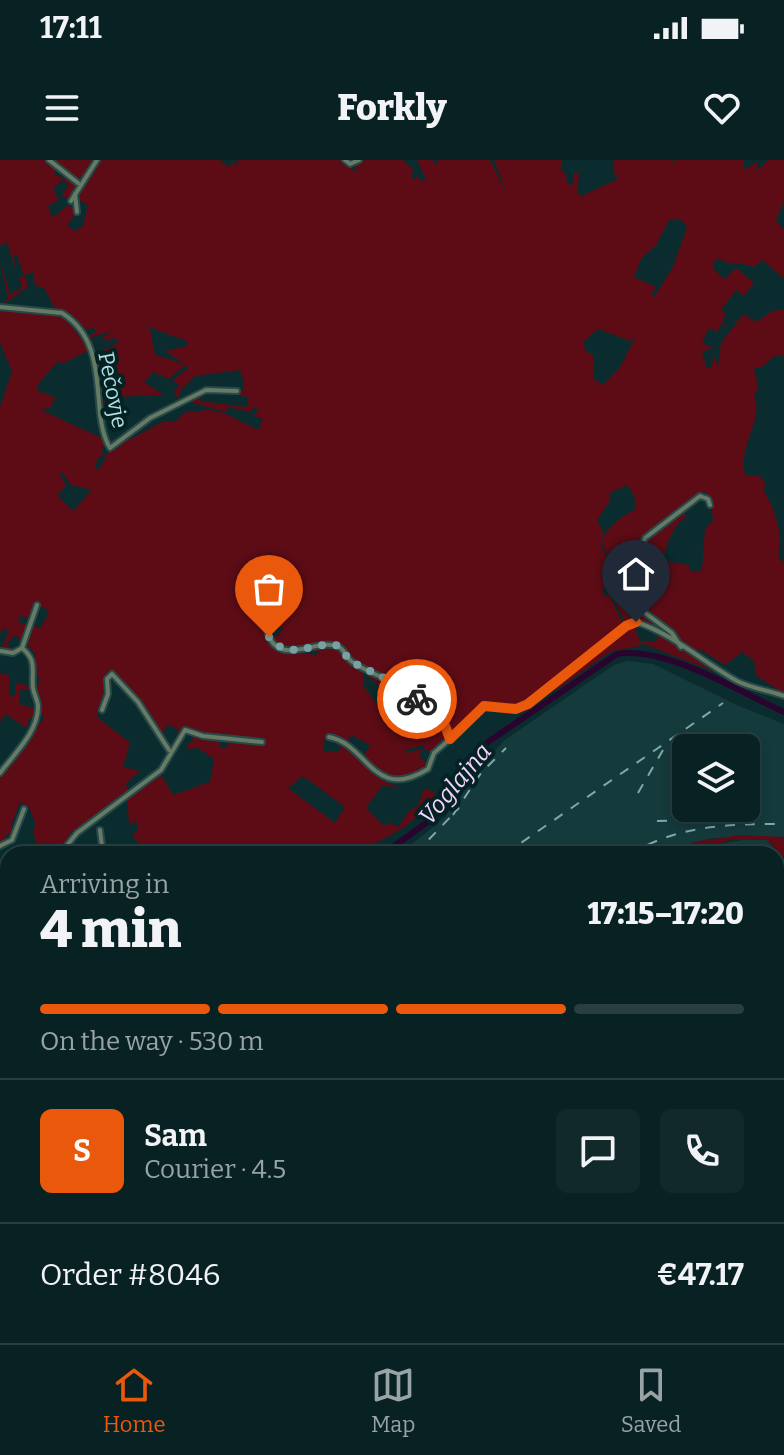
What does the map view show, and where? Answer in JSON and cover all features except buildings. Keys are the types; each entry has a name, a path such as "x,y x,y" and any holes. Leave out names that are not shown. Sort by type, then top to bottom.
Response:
{"street":[{"path":"49,160 79,183"},
{"path":"71,201 79,183 97,160"},
{"path":"345,160 350,164 359,160"},
{"path":"75,192 77,212"},
{"name":"Pečovje","path":"0,307 62,313 81,333 98,375 110,448 150,418 206,390 237,391"},
{"path":"681,647 672,633 640,609 627,588 637,568 645,538 700,496 708,499 710,505"},
{"path":"0,651 13,653 22,648 37,605"},
{"path":"329,737 345,741 377,774 406,779 428,769 434,753 484,706 516,709 528,704 631,623 659,629 681,647 751,688 784,696"},
{"path":"267,631 277,645 295,651 328,644 340,647 352,662 400,686 424,707 438,711 450,739"},
{"path":"0,773 21,747 38,710 33,686 34,664 22,648"},
{"path":"102,710 108,694 107,679 112,674 138,702 169,750"},
{"path":"66,846 77,833 161,770 169,750 181,741 185,730 203,736 262,742"},
{"path":"0,846 12,840 24,809"},
{"path":"100,830 102,846"}],"shaded area":[{"path":"0,160 48,160 56,169 54,174 77,184 69,200 62,195 69,184 62,180 53,189 59,200 48,206 52,218 67,206 74,207 73,213 75,207 76,213 67,225 74,231 83,226 88,205 76,198 79,184 99,160 220,160 228,167 235,161 236,167 238,160 344,160 357,174 354,165 365,160 403,160 415,171 411,172 412,178 415,180 417,176 422,182 426,179 417,160 432,160 437,165 437,160 490,160 507,194 494,160 562,160 560,170 563,170 569,185 573,184 576,172 579,175 577,193 581,196 618,179 613,170 614,160 672,160 673,163 675,160 744,160 744,170 758,161 756,171 768,160 784,160 784,200 776,221 784,230 784,279 763,260 753,267 719,258 714,262 713,269 724,279 736,268 754,283 744,296 736,290 721,310 726,314 722,322 730,327 721,324 717,332 709,328 702,342 713,349 706,349 702,356 706,362 705,368 711,367 714,355 718,367 721,343 743,314 756,322 772,311 784,309 784,355 775,356 760,368 754,367 758,388 754,395 756,415 744,466 746,476 760,476 765,482 764,491 779,530 778,555 784,565 784,694 756,675 754,661 742,652 725,665 699,649 688,651 680,640 678,643 640,622 623,607 613,564 602,540 622,517 636,509 634,495 627,485 610,493 609,502 597,520 603,532 601,547 612,566 615,596 633,622 625,622 607,585 602,590 605,596 609,594 623,624 617,634 524,706 481,706 450,736 442,718 449,738 433,752 424,749 424,745 405,750 406,753 422,749 419,757 427,763 431,759 426,770 417,774 392,776 367,765 389,784 400,787 382,786 366,808 384,826 389,823 398,827 409,811 418,806 424,789 433,791 435,795 418,816 395,833 369,846 241,846 234,843 232,846 140,846 132,834 138,831 137,822 129,824 127,795 156,774 161,775 173,795 210,782 214,759 198,748 188,749 187,744 193,742 191,732 198,734 186,728 175,747 178,729 167,724 162,737 135,697 112,672 96,716 130,743 123,767 140,771 125,784 129,790 100,817 70,833 65,846 36,846 33,830 36,826 29,807 20,802 11,826 14,833 5,835 7,842 0,845 0,775 25,742 29,743 32,736 29,733 35,721 42,723 44,717 39,711 42,698 38,699 35,685 38,685 40,678 36,676 32,657 36,656 25,641 32,625 41,628 49,611 37,604 33,619 20,616 18,622 30,626 23,642 15,635 6,644 13,649 20,647 13,653 0,651 9,631 3,628 0,634 0,407 12,371 0,343 0,308 42,310 65,316 89,350 62,364 58,361 38,384 38,391 55,397 51,407 41,410 106,440 101,453 106,454 98,458 95,467 99,470 109,451 126,437 129,440 162,422 175,422 185,412 204,409 224,413 258,430 263,419 249,414 255,415 258,409 255,406 250,412 228,407 226,412 190,402 203,392 200,401 247,407 249,397 206,392 242,392 244,382 240,370 195,376 179,392 180,400 174,393 179,384 172,381 188,368 185,365 169,379 153,372 144,382 164,395 113,397 109,403 107,397 105,405 93,356 118,343 115,337 108,341 102,338 112,331 89,338 94,343 89,345 86,337 96,332 93,327 82,332 66,314 56,311 45,289 35,285 33,272 25,275 28,287 0,306 8,298 0,260 10,294 22,288 19,278 24,276 17,255 14,256 15,269 7,242 0,246","holes":["680,219 687,227 673,267 654,297 651,295 656,287 634,277 641,259 656,245 669,220","143,325 187,341 187,346 165,351 185,364 155,355 150,329","598,329 630,341 635,338 620,367 603,385 594,379 593,355 585,351 584,341","62,472 71,485 92,490 73,511 57,495 66,486 60,474","705,491 711,501 713,521 705,528 702,570 691,572 689,565 662,561 674,530 687,516 682,513 642,543 643,592 629,586 626,578 634,573 632,571 636,563 640,546 644,538","267,578 270,581 269,587 263,589 253,584 248,592 264,607 280,610 267,627 283,627 279,636 270,636 278,644 299,651 325,643 341,647 353,661 405,688 425,706 439,711 441,715 424,707 404,689 369,673 367,675 419,724 388,698 378,705 363,686 364,676 340,648 324,645 309,650 320,653 315,655 292,651 272,642 266,627 278,611 267,609 257,604 250,597 245,586","631,594 663,624 673,635 642,611","351,735 370,745 362,760 350,747 331,739 341,747 339,751 324,751 324,739 338,737 348,742","215,737 238,739 228,739 227,748 220,747 220,738","303,776 345,807 335,823 288,788"]},
{"path":"50,160 91,160 94,164 78,181"},
{"path":"633,624 640,641 655,641 662,632 718,673 641,643 640,646 612,651 556,690 554,686"},
{"path":"627,661 653,664 784,724 784,837 711,838 684,846 410,846 445,817 484,762 506,739 614,665"},
{"path":"0,673 9,675 9,696 15,696 15,683 27,685 33,691 20,689 19,704 37,709 35,716 29,718 27,728 5,714 0,722"},
{"path":"741,835 784,837 784,846 772,846 767,840 732,840 708,846 682,846"},
{"path":"749,839 767,840 772,846 706,846"}],"waterway":[{"name":"Voglajna","path":"394,846 429,821 451,796 488,742 617,654 636,653 679,663 784,712"}],"railway":[{"path":"517,846 723,703"},
{"path":"453,815 481,773 506,748"},
{"path":"638,793 663,750"},
{"path":"423,846 459,808"},
{"path":"657,821 672,821"},
{"path":"644,846 705,828 784,824"}],"way so far":[{"path":"269,637 277,645 302,652 320,645 336,645 352,662 400,686 417,699"}],"route":[{"path":"417,699 424,707 441,715 450,739 484,706 516,709 528,704 626,626 636,622"}]}
